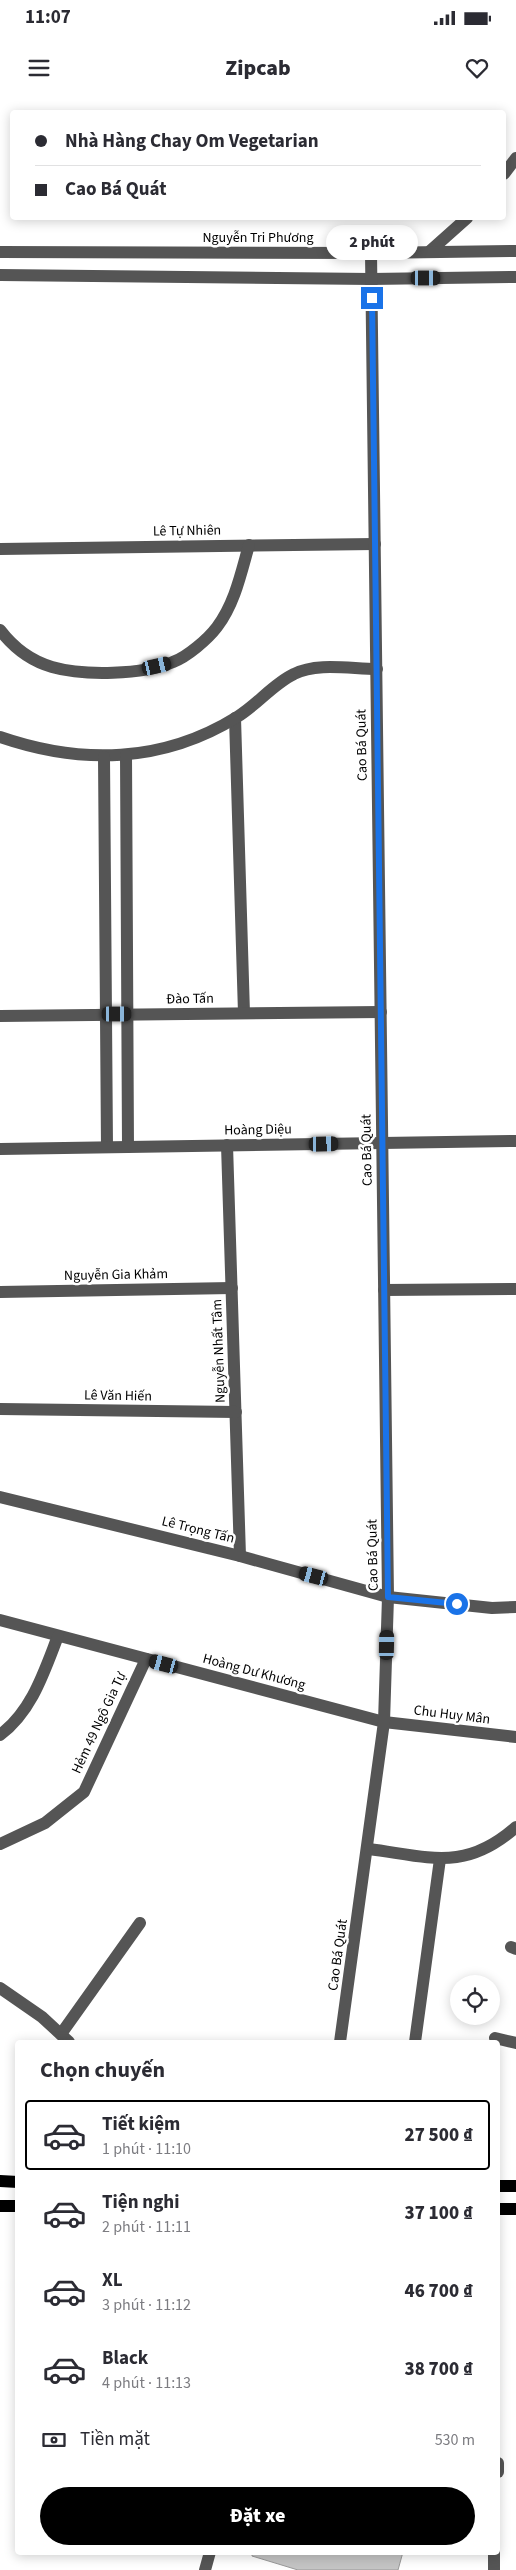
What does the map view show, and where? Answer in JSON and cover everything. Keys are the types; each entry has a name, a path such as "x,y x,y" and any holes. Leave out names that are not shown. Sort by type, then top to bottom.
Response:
{"main road":[{"path":"0,2181 15,2182"},
{"path":"500,2186 516,2186"},
{"path":"0,2206 15,2206"},
{"path":"500,2209 516,2209"}],"street":[{"path":"506,171 516,158"},
{"path":"430,251 465,220"},
{"name":"Nguyễn Tri Phương","path":"0,252 371,253 516,251"},
{"name":"Cao Bá Quát","path":"340,2040 384,1722 388,1597 371,253"},
{"path":"0,275 371,279 516,278"},
{"name":"Lê Tự Nhiên","path":"0,549 375,544"},
{"path":"0,630 8,640 30,658 52,667 100,672 141,670 173,662 216,628 231,603 249,545"},
{"path":"0,737 22,744 104,757 148,753 205,736 256,705 294,674 310,669 376,669"},
{"path":"235,718 244,1013"},
{"path":"126,755 128,1147"},
{"path":"104,757 108,1147"},
{"name":"Đào Tấn","path":"0,1016 381,1012"},
{"name":"Hoàng Diệu","path":"0,1149 516,1141"},
{"name":"Nguyễn Nhất Tâm","path":"227,1145 240,1556"},
{"name":"Nguyễn Gia Khảm","path":"0,1292 232,1288"},
{"path":"384,1290 516,1290"},
{"name":"Lê Văn Hiến","path":"0,1409 236,1412"},
{"name":"Lê Trọng Tấn","path":"0,1497 240,1556 388,1597 492,1608 516,1608"},
{"name":"Hoàng Dư Khương","path":"0,1620 384,1722"},
{"path":"0,1735 10,1727 35,1694 58,1636"},
{"name":"Hẻm 49 Ngô Gia Tự","path":"0,1844 45,1823 84,1792 146,1659"},
{"name":"Chu Huy Mân","path":"384,1722 516,1737"},
{"path":"368,1849 440,1859 471,1856 516,1827"},
{"path":"415,2040 440,1859"},
{"path":"0,1988 65,2038 140,1924"},
{"path":"495,2038 516,2043"},
{"path":"205,2570 209,2555"},
{"path":"494,2555 494,2570"}],"building":[{"path":"402,2555 398,2570 298,2570 252,2556"}],"route":[{"path":"372,298 388,1597 457,1604"}]}
